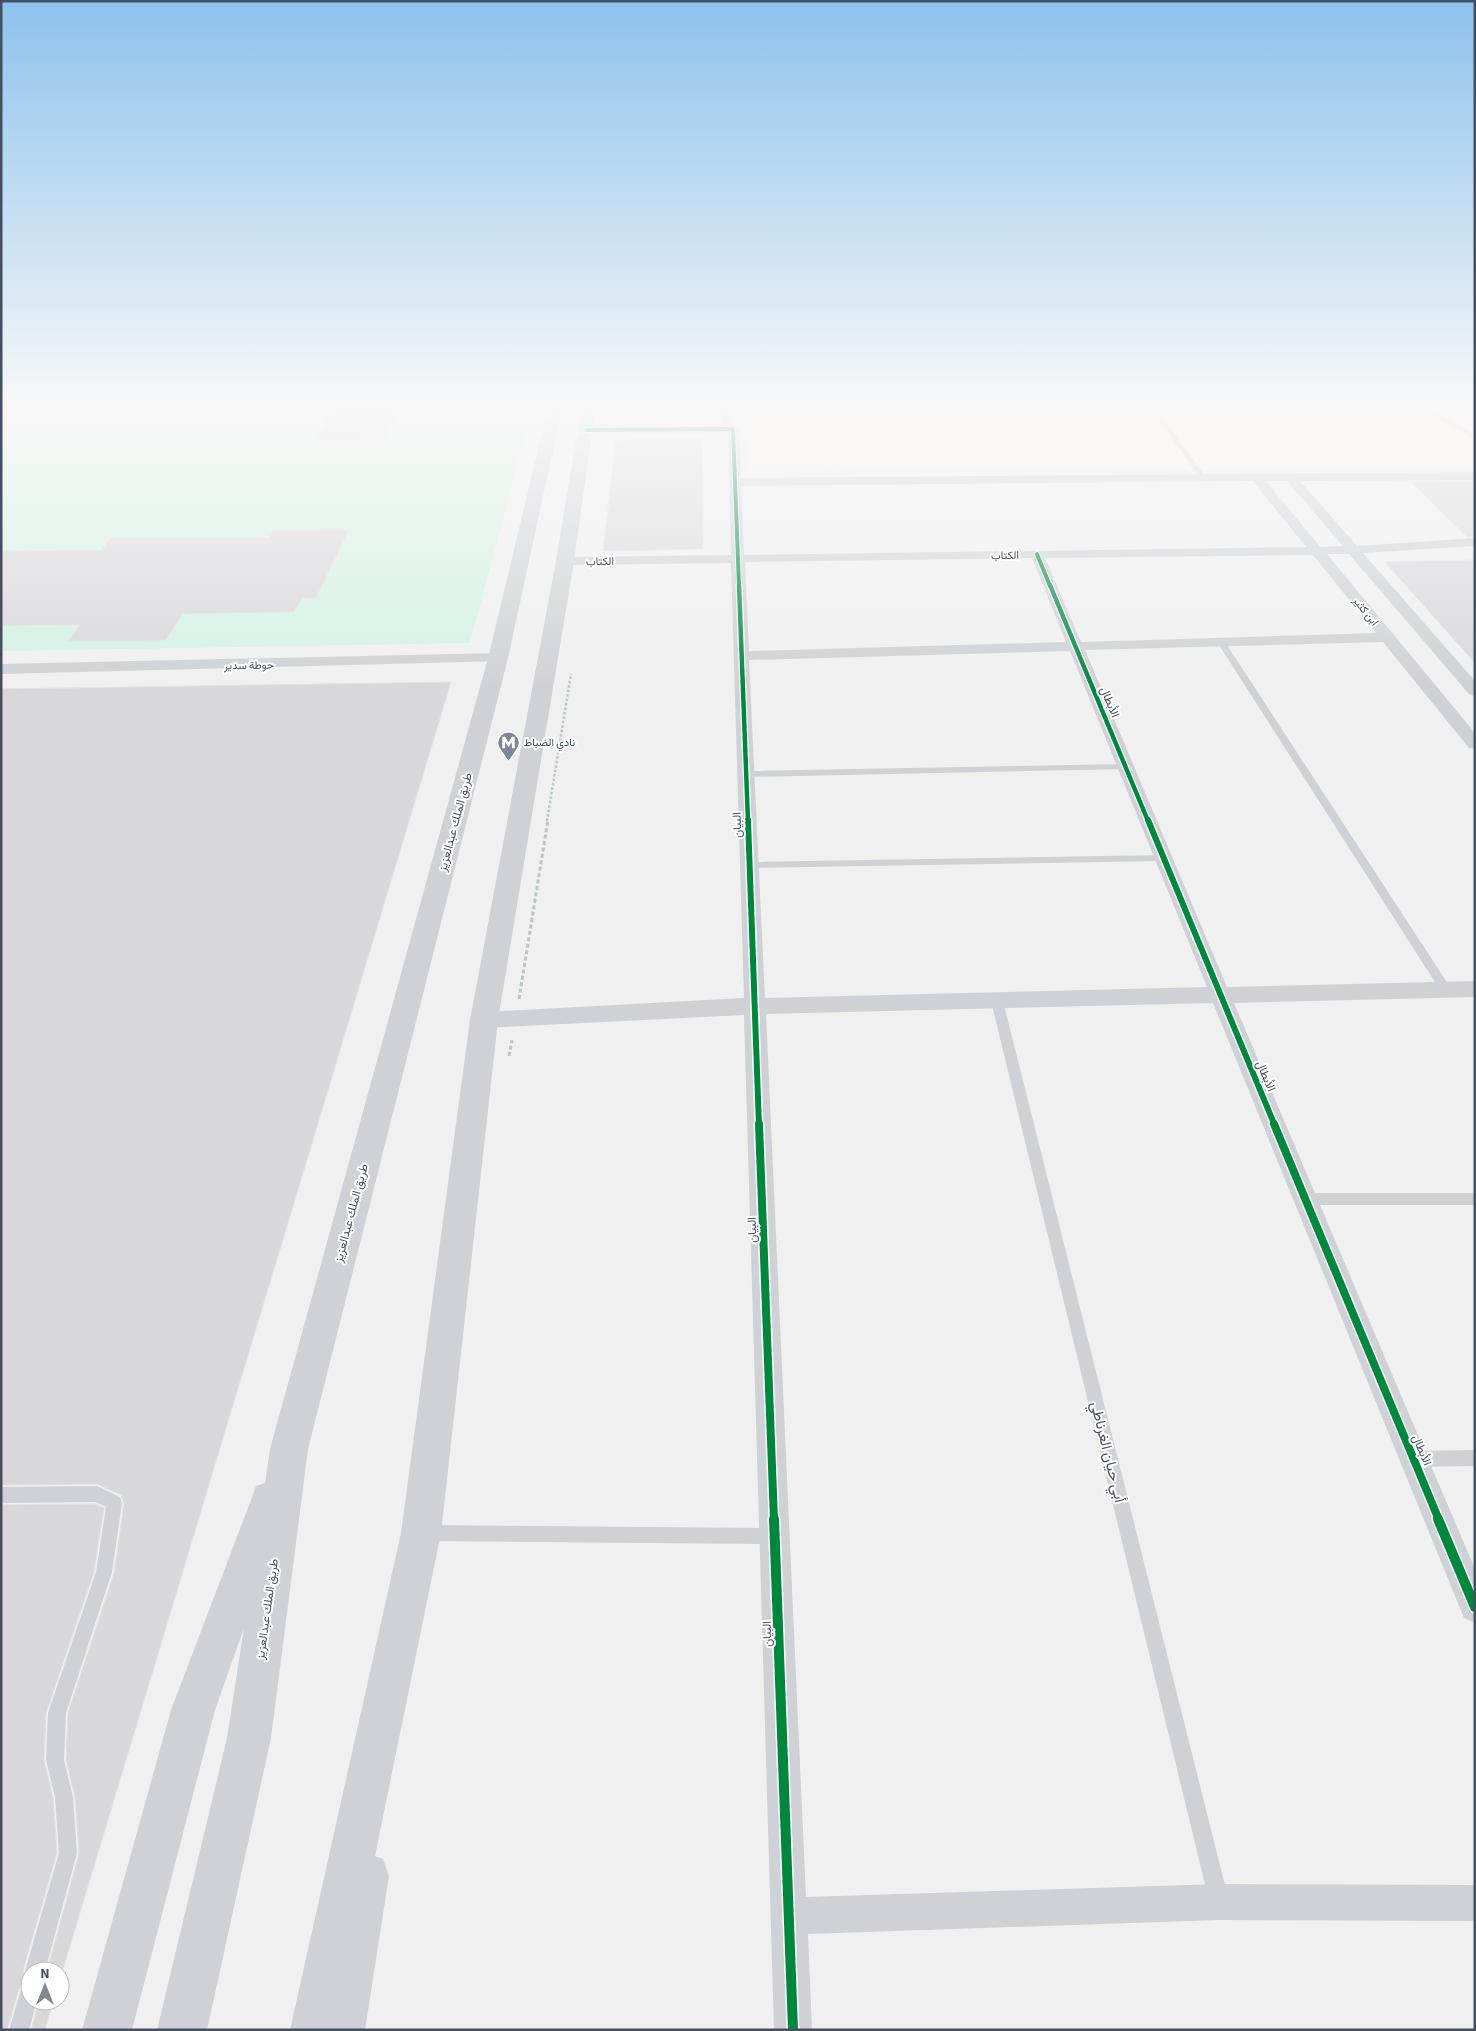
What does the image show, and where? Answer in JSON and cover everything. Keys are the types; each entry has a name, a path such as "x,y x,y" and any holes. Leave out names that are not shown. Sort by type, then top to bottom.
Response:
{"main road":[{"name":"طريق الملك عبدالعزيز","path":"182,2030 249,1738 289,1449 498,658 534,499"},
{"path":"340,2030 398,1685 421,1533 484,1020 575,499"},
{"path":"107,2030 193,1710 289,1449"},
{"path":"315,2030 421,1533"}],"street":[{"name":"البيان","path":"736,499 793,2030"},
{"name":"ابن كثير","path":"1274,499 1475,744"},
{"path":"1309,499 1475,691"},
{"name":"الكتاب","path":"565,561 1353,550 1475,542"},
{"name":"الأبطال","path":"1037,554 1475,1607"},
{"path":"742,656 1388,637"},
{"name":"حوطة سدير","path":"1,669 498,658"},
{"path":"484,1020 755,1006 1221,997 1475,989"},
{"path":"789,1916 1220,1902 1475,1903"}],"lane":[{"path":"1221,642 1446,990"},
{"path":"746,774 1125,767"},
{"path":"750,865 1163,858"},
{"name":"أبي حيان الغرناطي","path":"997,1001 1220,1902"},
{"path":"1305,1199 1475,1199"},
{"path":"1413,1459 1475,1458"},
{"path":"1,1495 97,1494 114,1503 104,1572 57,1713 55,1760 64,1797 68,1853 38,1961"},
{"path":"421,1533 775,1536"},
{"path":"19,2030 24,2011"}],"path":[{"path":"519,999 571,673"}],"green space":[{"path":"1,499 509,499 470,643 1,651"}],"building":[{"path":"609,499 703,499 703,549 603,551"},
{"path":"1428,499 1475,499 1475,536 1467,537"},
{"path":"349,530 316,598 302,598 294,612 183,614 166,640 68,641 80,625 1,626 1,551 101,550 111,538 269,538 273,531"},
{"path":"1475,560 1475,663 1385,562"},
{"path":"451,682 65,1961 50,1961 79,1853 75,1797 66,1760 68,1713 114,1573 124,1503 121,1495 97,1484 1,1485 1,689"},
{"path":"96,1504 104,1508 94,1572 46,1713 44,1760 53,1797 57,1853 26,1961 20,1961 20,1985 7,2030 1,2030 1,1505"},
{"path":"36,2011 50,2011 45,2030 31,2030"}],"cycle path":[{"path":"736,499 793,2030"},
{"path":"1037,554 1475,1607"}],"place":[{"name":"نادي الضباط","path":"508,761"}]}
